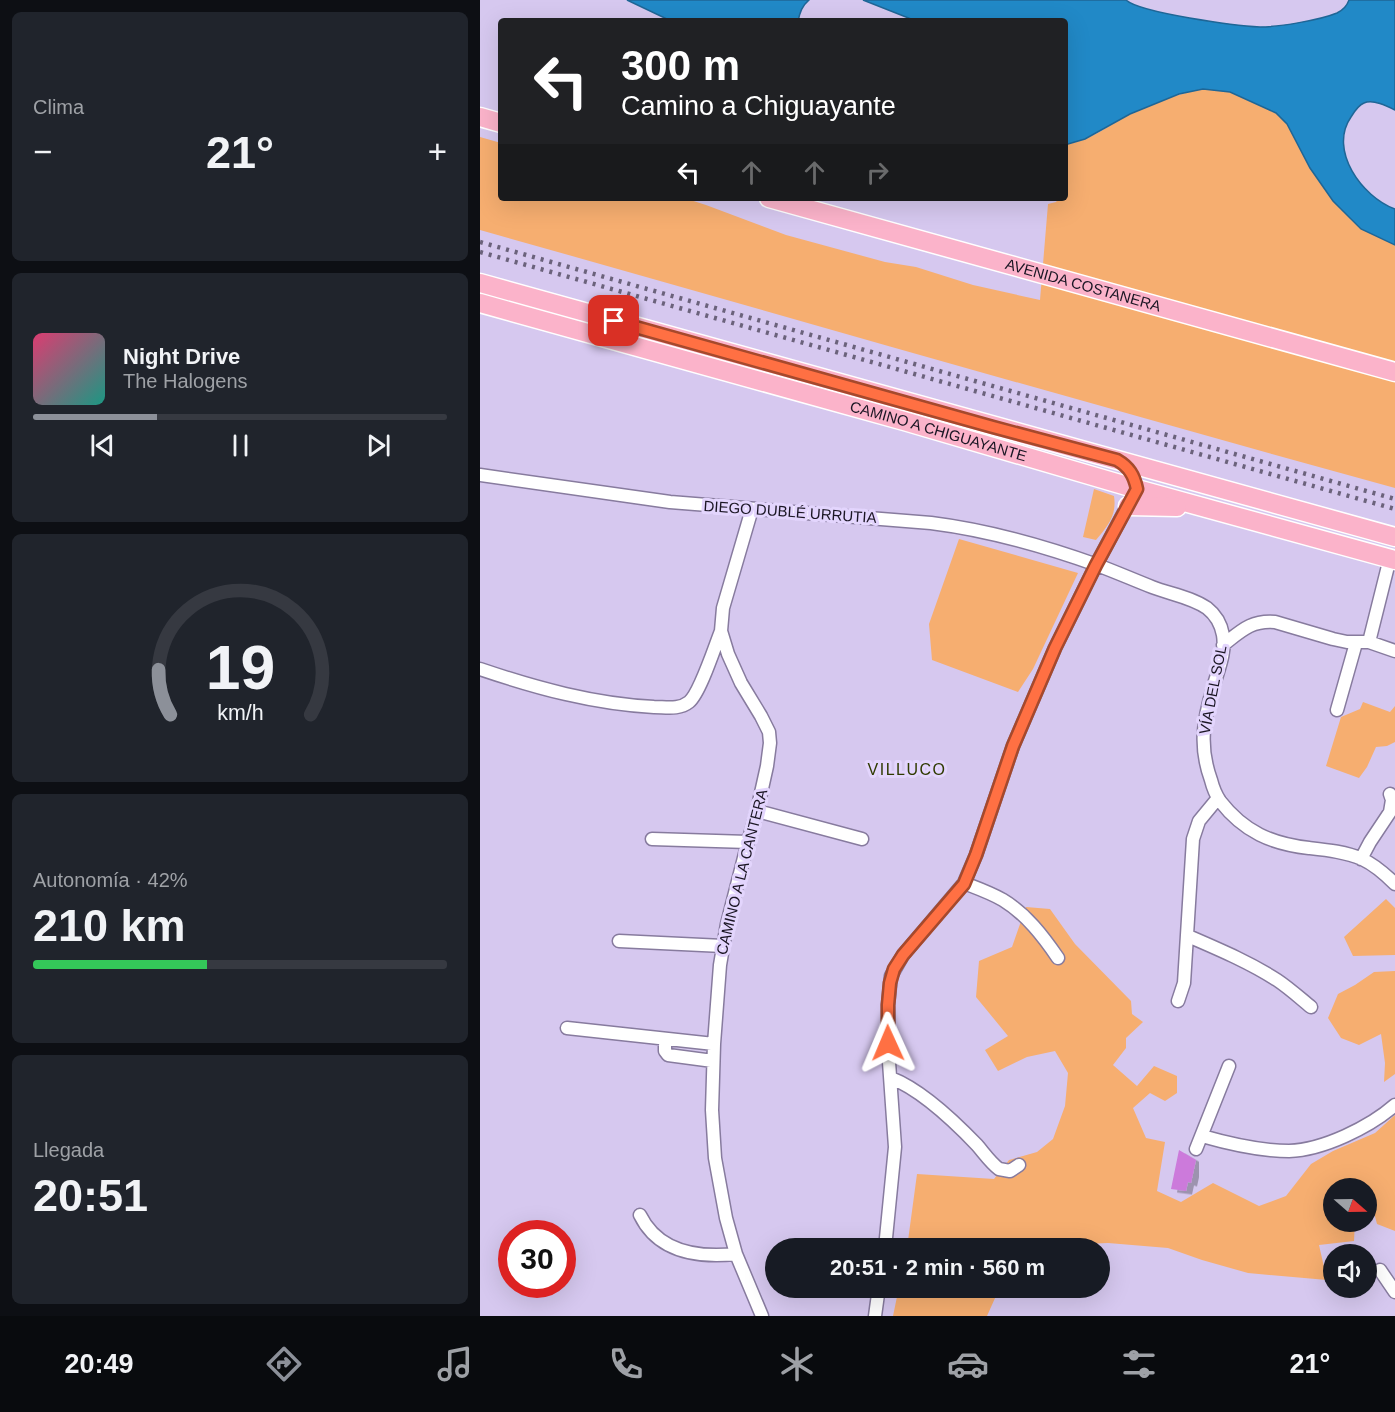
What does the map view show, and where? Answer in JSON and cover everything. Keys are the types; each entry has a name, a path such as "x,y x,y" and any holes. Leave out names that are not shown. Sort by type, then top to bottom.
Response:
{"main road":[{"path":"480,117 498,122"},
{"name":"AVENIDA COSTANERA","path":"780,201 1395,372"},
{"name":"CAMINO A CHIGUAYANTE","path":"480,283 1395,537"},
{"name":"CAMINO A CHIGUAYANTE","path":"480,303 1393,559"},
{"path":"1117,460 1134,476 1137,489"},
{"path":"1137,489 1148,476 1164,472"},
{"path":"1128,506 1212,510"}],"street":[{"name":"DIEGO DUBLÉ URRUTIA","path":"480,475 702,506 960,527 1028,543 1096,565"},
{"path":"886,1238 895,1147 888,1005 891,976 903,955 964,884 1013,746 1055,648 1137,489"},
{"name":"CAMINO A LA CANTERA","path":"752,509 723,608 721,631 741,683 769,732 770,743 757,811 723,946 714,1044 712,1110 715,1158 726,1218 736,1254 762,1316"},
{"path":"1369,642 1393,559"},
{"name":"VÍA DEL SOL","path":"1096,565 1189,599 1207,609 1221,625 1224,638 1222,658 1203,730 1205,761 1218,798 1245,826 1269,839 1293,846 1342,853 1361,859 1384,873 1395,884"},
{"path":"1223,645 1246,627 1265,621 1333,639 1356,643 1369,642 1395,651"},
{"path":"480,669 576,697 624,704 676,707 688,703 697,692 721,631"},
{"path":"1337,710 1356,643"},
{"path":"1361,859 1390,812 1392,800 1390,794"},
{"path":"1178,1001 1184,983 1193,839 1203,816 1218,798"},
{"path":"757,811 862,838"},
{"path":"652,839 748,842"},
{"path":"964,884 991,894 1014,907 1039,932 1058,958"},
{"path":"1188,936 1277,980 1311,1006"},
{"path":"619,942 723,946"},
{"path":"567,1028 714,1044"},
{"path":"665,1039 665,1051 668,1055 713,1061"},
{"path":"1196,1149 1229,1066"},
{"path":"891,1078 910,1088 948,1117 999,1170 1010,1171 1019,1165"},
{"path":"1202,1136 1251,1147 1297,1150 1335,1140 1359,1130 1395,1105"},
{"path":"640,1215 649,1231 670,1246 697,1254 736,1254"},
{"path":"1380,1270 1395,1292"},
{"path":"875,1316 877,1298"}],"shaded area":[{"path":"1203,89 1230,92 1276,113 1287,124 1310,168 1333,201 1361,229 1395,245 1395,488 480,230 480,137 498,142 498,201 693,201 786,235 885,262 916,267 973,285 1040,300 1048,204 1068,201 1068,144 1090,137 1128,115 1184,93"},
{"path":"1094,489 1114,496 1115,503 1111,520 1096,540 1083,537"},
{"path":"959,539 1078,573 1033,669 1018,692 932,660 929,624"},
{"path":"1363,702 1390,712 1395,706 1395,742 1387,746 1376,747 1359,778 1326,766 1341,717 1360,709"},
{"path":"1386,899 1395,908 1395,955 1353,956 1344,937"},
{"path":"1026,907 1050,909 1075,944 1131,1001 1132,1014 1143,1022 1126,1038 1126,1048 1113,1065 1137,1086 1154,1066 1177,1076 1177,1093 1165,1101 1150,1093 1133,1108 1146,1138 1165,1142 1157,1191 1181,1202 1213,1183 1259,1206 1286,1196 1311,1164 1333,1151 1375,1133 1395,1115 1395,1231 1377,1224 1377,1178 1323,1178 1323,1232 1354,1232 1354,1241 1319,1245 1323,1262 1323,1280 1248,1273 1168,1248 1110,1243 1110,1238 908,1238 917,1174 994,1179 1009,1160 1037,1152 1053,1139 1065,1106 1068,1073 1055,1051 1027,1057 998,1071 985,1050 1008,1036 976,997 979,961 1012,947"},
{"path":"1395,971 1395,1074 1384,1082 1385,1063 1381,1034 1359,1045 1341,1038 1328,1018 1338,994 1374,972"},
{"path":"897,1298 995,1298 987,1316 893,1316"}],"water":[{"path":"627,0 809,0 799,18 665,18"},
{"path":"863,0 1126,0 1150,10 1168,14 1260,27 1299,23 1330,16 1343,9 1349,0 1395,0 1395,110 1376,102 1362,104 1351,117 1345,130 1344,144 1352,171 1361,183 1371,194 1395,209 1395,245 1361,229 1333,201 1310,168 1287,124 1276,113 1230,92 1203,89 1179,94 1130,114 1085,139 1068,144 1068,18 908,18"}],"building":[{"path":"1179,1150 1196,1160 1191,1183 1188,1182 1186,1191 1171,1189"}],"railway":[{"path":"480,242 1395,499"},
{"path":"480,252 1395,509"}],"district":[{"name":"VILLUCO","path":"907,769"}],"route":[{"path":"614,321 1117,460 1134,476 1137,489 1055,648 1013,746 988,822 964,884 903,955 894,969 888,1005 888,1043"}]}
